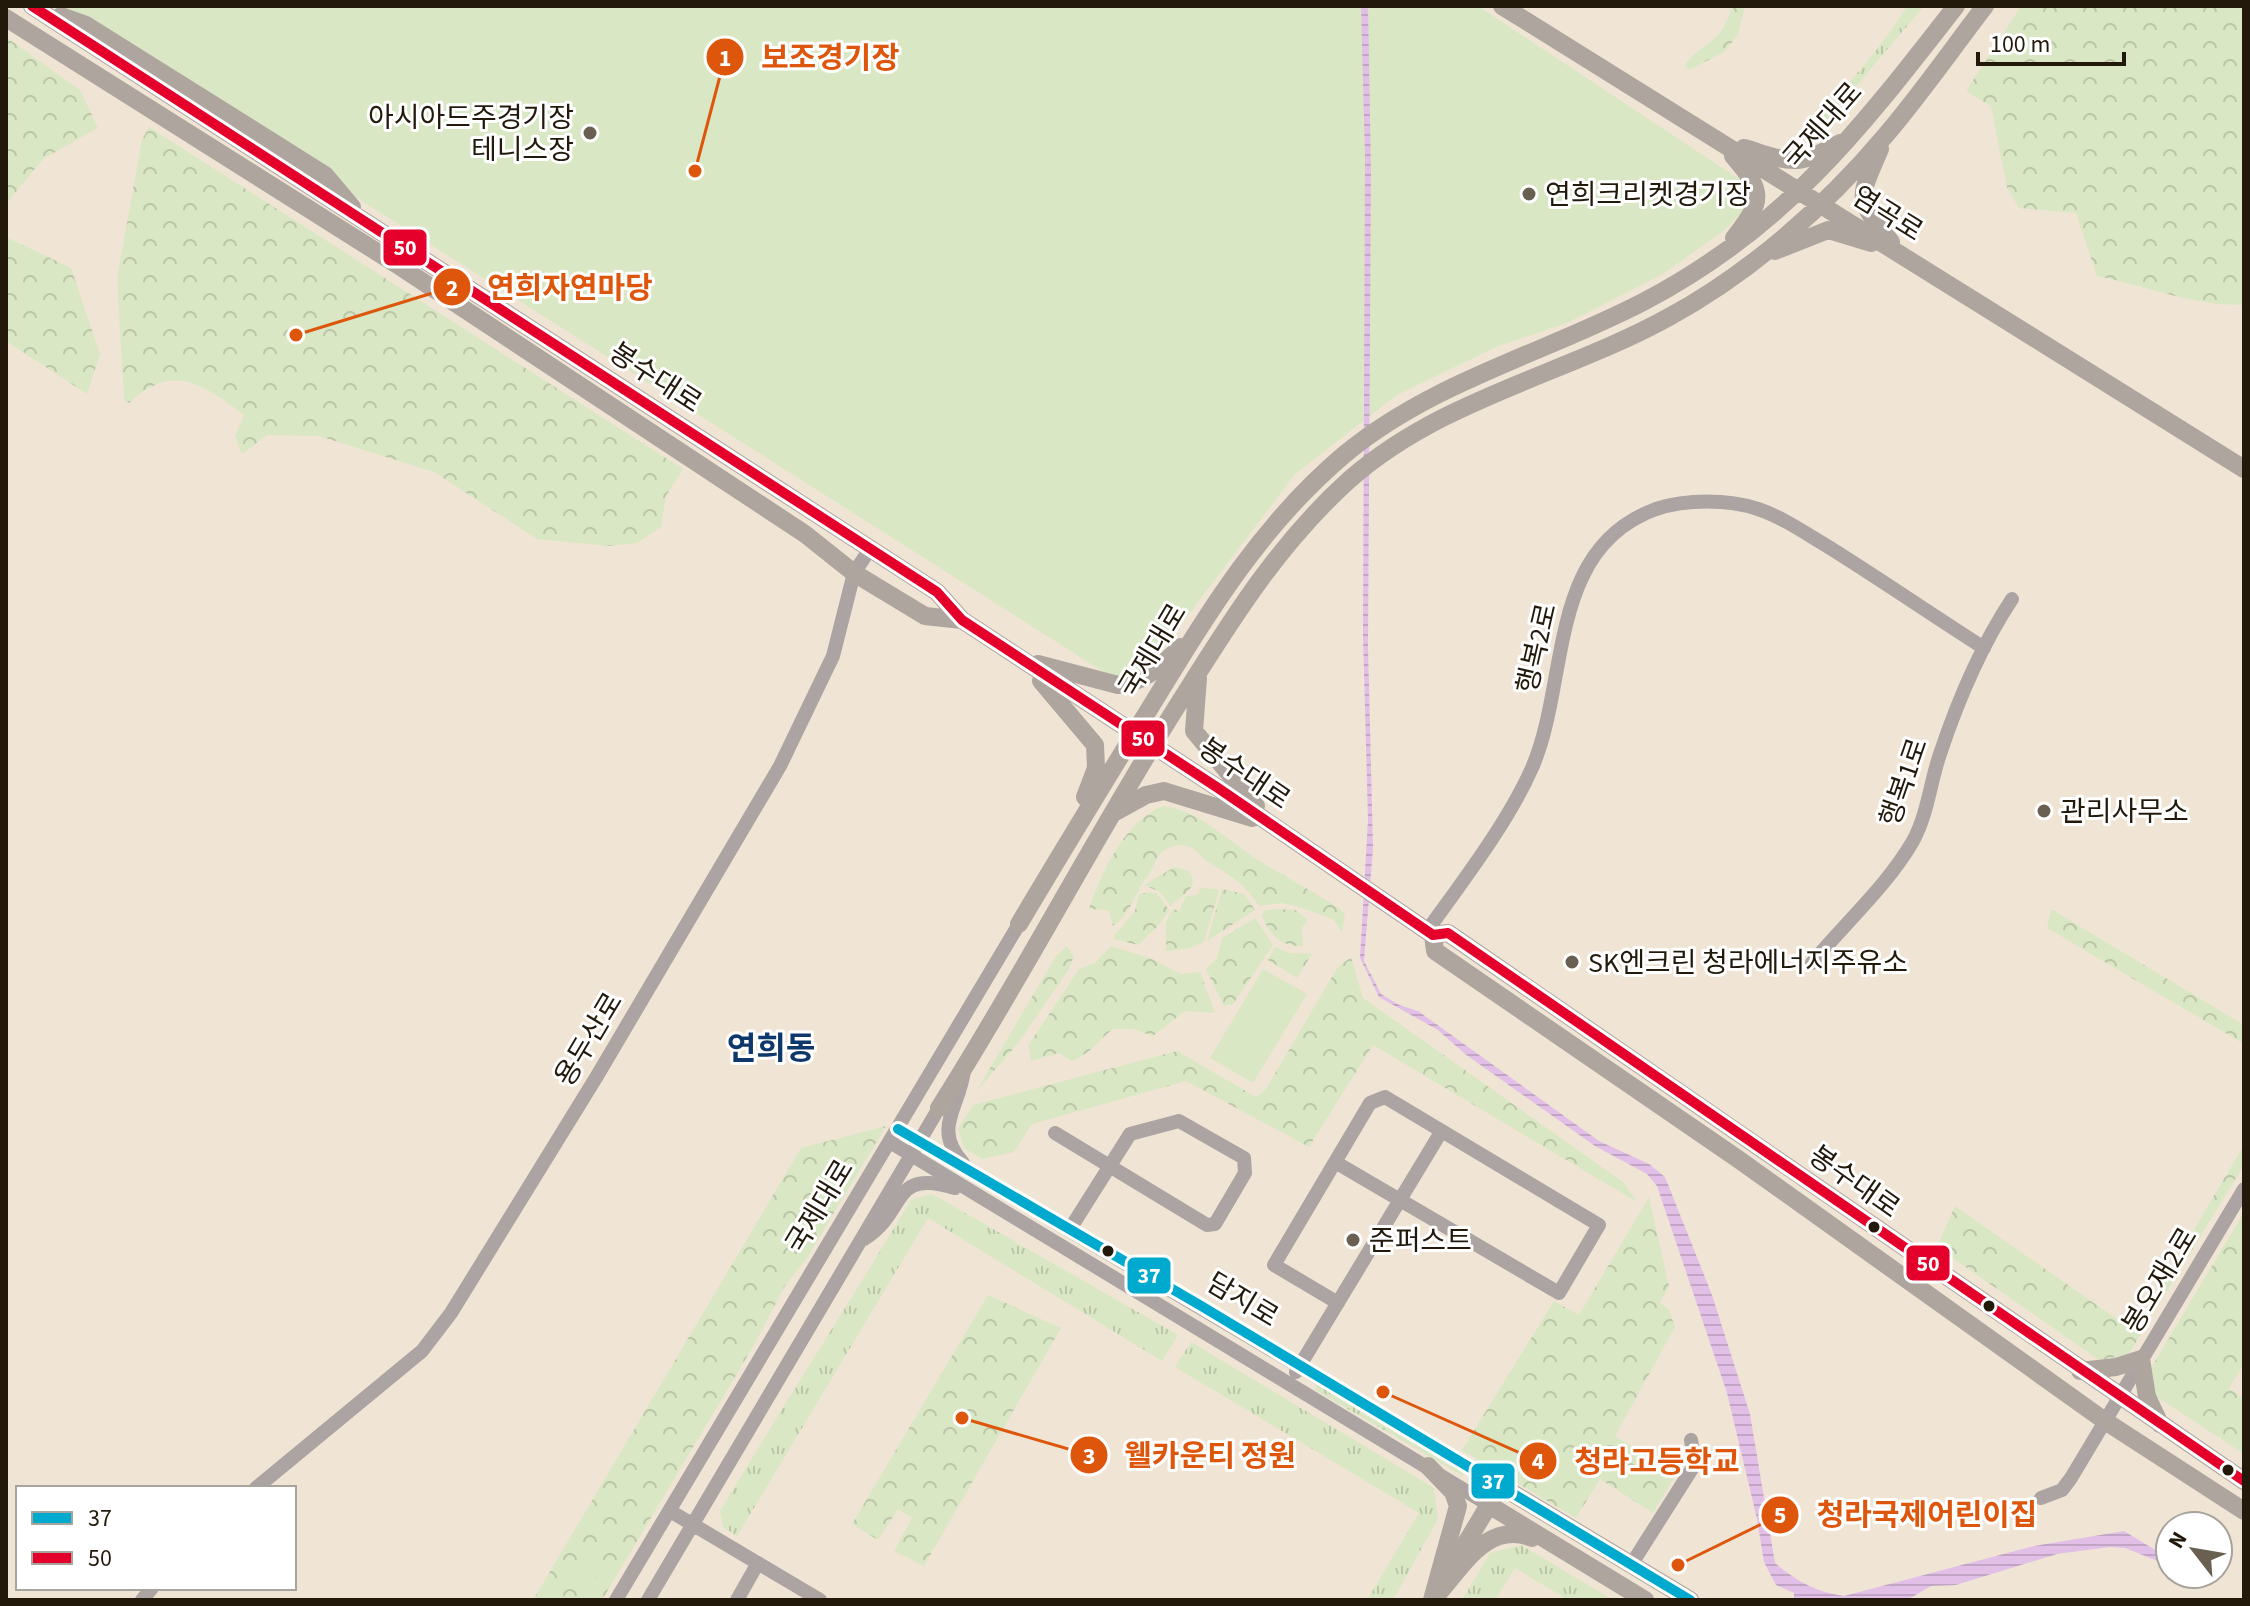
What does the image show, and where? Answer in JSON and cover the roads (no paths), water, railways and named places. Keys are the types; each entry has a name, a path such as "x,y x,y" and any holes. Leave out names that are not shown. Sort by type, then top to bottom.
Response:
{"main road":[{"name":"염곡로","path":"1502,6 2244,469"},
{"name":"국제대로","path":"1019,924 1195,635 1255,546 1335,462 1398,417 1487,370 1644,301 1763,225 1802,191 1853,136 1956,6"},
{"name":"국제대로","path":"939,1108 1198,673 1268,565 1340,489 1397,446 1502,388 1665,320 1755,260 1820,203 1886,135 1985,6"},
{"name":"봉수대로","path":"34,7 937,592 962,620 1430,933 1448,933 2118,1398 2244,1481"},
{"name":"봉수대로","path":"6,18 396,264 805,534 854,573 925,616 962,620"},
{"path":"1886,135 1864,181 1862,199 1900,253"},
{"path":"1720,141 1794,162 1811,158 1853,136"},
{"path":"1720,141 1750,176 1758,198 1753,214 1722,253"},
{"path":"1755,260 1828,230 1900,253"},
{"path":"1021,659 1118,685 1131,684 1152,673 1195,635"},
{"path":"1021,659 1095,745 1096,768 1068,840"},
{"path":"1198,673 1194,731 1271,824"},
{"path":"1108,820 1154,792 1174,792 1271,824"},
{"name":"봉수대로","path":"1430,933 1435,951 1738,1159 2105,1421 2244,1511"},
{"path":"2046,1379 2060,1375 2060,1358"},
{"path":"2080,1371 2141,1360 2147,1397 2162,1427"},
{"path":"2164,1460 2161,1442 2172,1437 2181,1439"},
{"path":"1428,1466 1453,1492 1458,1506 1432,1600"},
{"path":"1476,1471 1690,1600"},
{"path":"1432,1600 1500,1486"},
{"path":"1489,1505 1645,1600"},
{"path":"1432,1600 1493,1537 1518,1532 1551,1545"}],"street":[{"name":"행복2로","path":"1430,933 1522,788 1546,722 1570,603 1594,558 1631,519 1674,503 1723,503 1757,509 1858,565 1984,648"},
{"name":"용두산로","path":"258,1486 422,1351 451,1313 597,1076 780,766 833,656 854,573 870,549"},
{"name":"행복1로","path":"1812,963 1890,875 1914,839 1931,797 1939,756 1984,648 2012,599"},
{"path":"1181,658 1175,675 1178,685 1198,673"},
{"path":"1086,812 1101,806 1108,820"},
{"name":"국제대로","path":"616,1600 1019,924"},
{"path":"964,1069 962,1092 950,1113 947,1133 955,1154 983,1177"},
{"path":"1335,1162 1559,1293 1599,1225 1385,1097 1379,1098 1370,1103 1335,1162 1274,1265 1338,1303"},
{"name":"국제대로","path":"648,1600 939,1108"},
{"path":"1055,1133 1109,1167 1207,1225 1215,1224 1245,1173 1244,1158 1179,1121 1130,1134 1109,1167 1070,1229"},
{"path":"1289,1383 1441,1132"},
{"name":"담지로","path":"894,1136 983,1177 1476,1471"},
{"path":"916,1148 971,1193 1489,1505"},
{"path":"971,1193 954,1176 954,1172 983,1177"},
{"path":"860,1241 882,1228 905,1191 921,1181 971,1193"},
{"name":"봉오재2로","path":"2041,1498 2062,1490 2244,1189"},
{"path":"1631,1565 1695,1464 1691,1440"},
{"path":"670,1511 820,1600"},
{"path":"737,1600 758,1563"}],"place":[{"name":"아시아드주경기장 테니스장","path":"590,133"},
{"name":"보조경기장","path":"695,171"},
{"name":"연희크리켓경기장","path":"1529,194"},
{"name":"연희자연마당","path":"296,335"},
{"name":"관리사무소","path":"2044,811"},
{"name":"SK엔크린 청라에너지주유소","path":"1572,962"},
{"name":"준퍼스트","path":"1353,1240"},
{"name":"청라고등학교","path":"1383,1392"},
{"name":"웰카운티 정원","path":"962,1418"},
{"name":"청라국제어린이집","path":"1678,1565"}],"district":[{"name":"연희동","path":"771,1048"}]}
